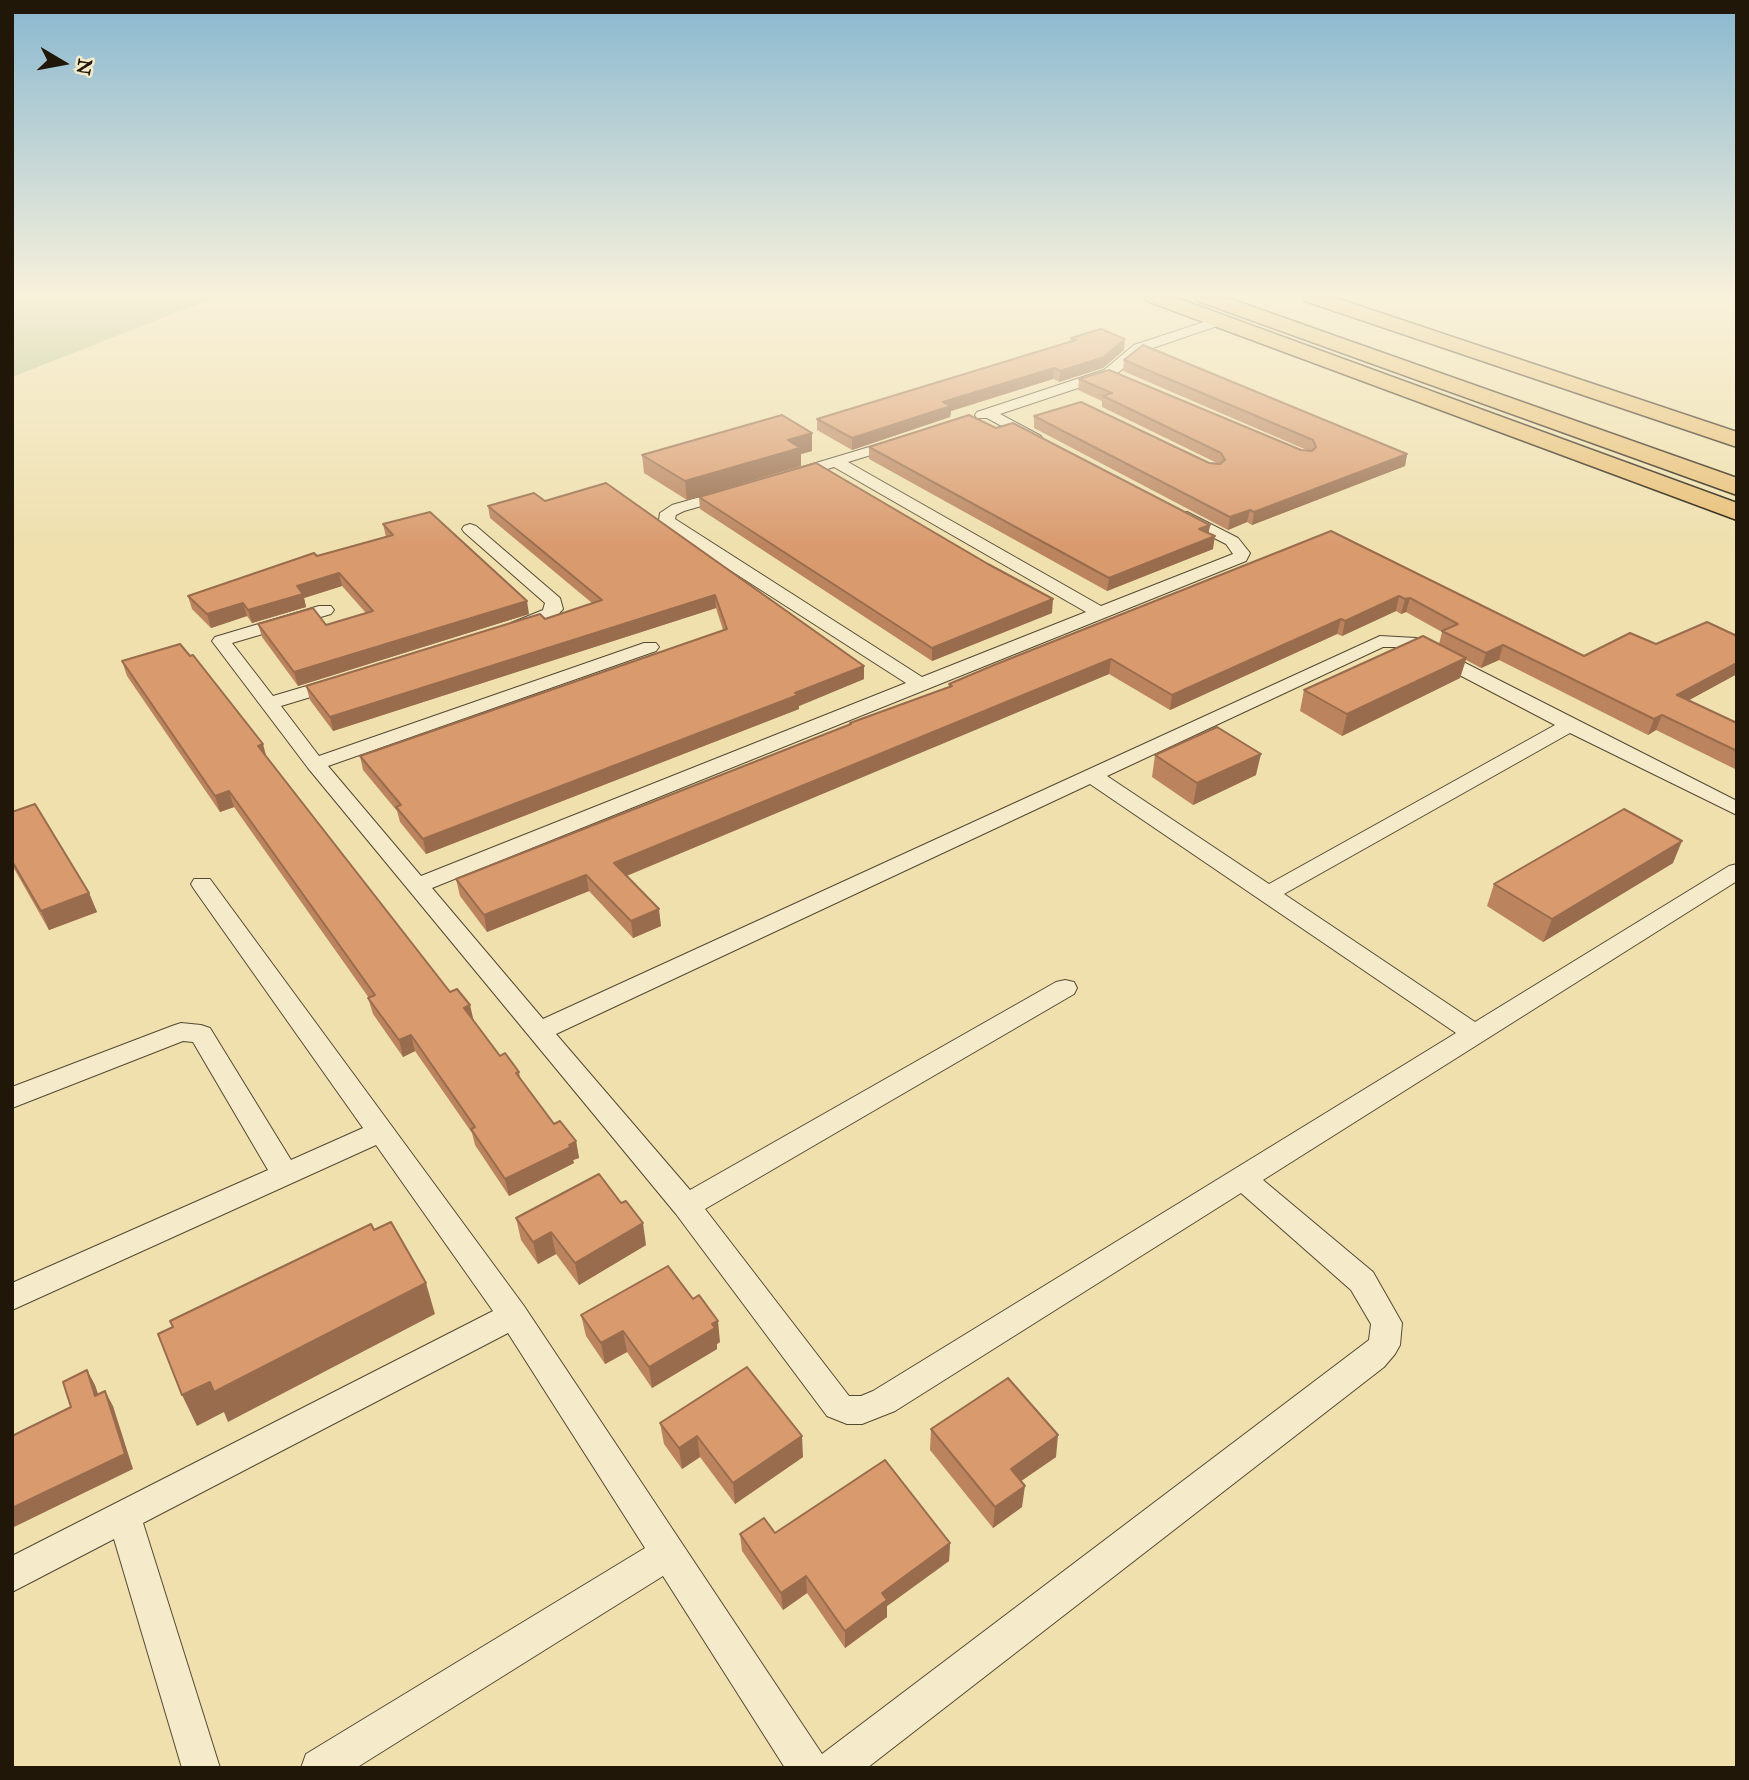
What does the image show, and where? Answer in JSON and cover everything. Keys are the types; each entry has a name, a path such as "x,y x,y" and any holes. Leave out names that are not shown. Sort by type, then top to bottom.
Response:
{"highway":[{"path":"1379,380 1737,512"},
{"path":"1436,380 1737,488"},
{"path":"1516,380 1732,450"},
{"path":"1541,380 1732,450"}],"street":[{"path":"963,421 1096,380"},
{"path":"1052,392 1077,404"},
{"path":"988,413 1049,445"},
{"path":"771,481 913,438"},
{"path":"837,462 1098,612"},
{"path":"744,489 678,508 668,513 667,520 672,526 920,684"},
{"path":"418,885 1240,557 1242,553 1239,547 1232,541 1171,509"},
{"path":"470,528 554,602 554,609 549,614 500,632"},
{"path":"324,610 221,641 315,764 686,1206 838,1406 847,1410 862,1410 884,1401 1737,871"},
{"path":"541,1031 1380,641 1410,642 1737,809"},
{"path":"315,764 650,647"},
{"path":"270,704 359,676"},
{"path":"1268,894 1570,725"},
{"path":"1093,776 1474,1033"},
{"path":"202,884 513,1315 808,1768"},
{"path":"686,1206 1065,988"},
{"path":"12,1098 181,1032 201,1034 285,1174"},
{"path":"12,1297 382,1131"},
{"path":"835,1768 1363,1365 1384,1345 1387,1323 1362,1281 1243,1179"},
{"path":"12,1575 513,1315"},
{"path":"124,1515 201,1768"},
{"path":"320,1768 668,1553"}],"building":[{"path":"945,380 1015,380 943,402 951,406 852,438 817,419"},
{"path":"1082,380 1133,380 1301,450 1312,451 1316,447 1313,440 1171,380 1228,380 1407,454 1254,512 1250,510 1230,517 1034,416 1081,402 1209,463 1220,464 1225,460 1221,453 1103,396 1112,393"},
{"path":"782,415 812,433 788,440 800,448 685,481 642,455"},
{"path":"969,415 996,428 1013,423 1210,525 1199,529 1215,536 1109,578 869,447"},
{"path":"816,463 1053,599 932,648 699,497"},
{"path":"606,483 864,666 795,693 798,695 423,839 396,807 401,805 360,756 727,629 715,595 330,717 306,686 540,614 545,619 602,600 488,506 534,493 545,501"},
{"path":"430,512 527,601 294,672 258,624 313,608 326,625 373,611 339,573 297,586 303,594 248,610 243,603 207,614 188,596 314,553 317,556 393,535 383,524"},
{"path":"1331,531 1584,656 1630,633 1656,644 1707,622 1737,636 1737,663 1677,695 1737,723 1737,751 1662,715 1654,719 1503,645 1486,653 1442,631 1458,624 1410,598 1399,596 1345,621 1341,619 1172,695 1111,659 614,863 659,909 631,921 586,875 484,915 456,879 850,723 952,686 949,684"},
{"path":"1423,636 1466,658 1347,714 1304,690"},
{"path":"180,644 190,656 193,655 263,744 258,746 450,992 457,989 470,1005 464,1008 500,1056 505,1053 519,1072 516,1073 554,1124 560,1121 576,1141 569,1145 571,1147 505,1179 471,1129 475,1127 411,1035 399,1040 368,998 375,995 229,791 215,796 122,661"},
{"path":"1217,727 1261,754 1197,783 1155,755"},
{"path":"35,804 89,893 41,911 12,861 12,812"},
{"path":"1624,809 1682,841 1552,919 1494,884"},
{"path":"599,1174 621,1203 626,1201 643,1223 575,1263 551,1232 533,1242 516,1218"},
{"path":"391,1222 426,1283 214,1392 210,1382 182,1395 158,1334 173,1327 170,1321 371,1224 374,1230"},
{"path":"668,1266 693,1299 699,1295 718,1321 712,1324 715,1328 649,1367 623,1331 601,1343 581,1315"},
{"path":"747,1367 802,1436 733,1483 697,1436 679,1448 660,1423"},
{"path":"87,1370 95,1396 105,1391 125,1454 12,1508 12,1436 71,1407 63,1382"},
{"path":"1008,1378 1058,1435 1011,1469 1025,1486 995,1507 931,1429"},
{"path":"885,1460 950,1543 882,1593 887,1600 845,1631 806,1576 781,1593 740,1534 764,1518 775,1533"}]}
